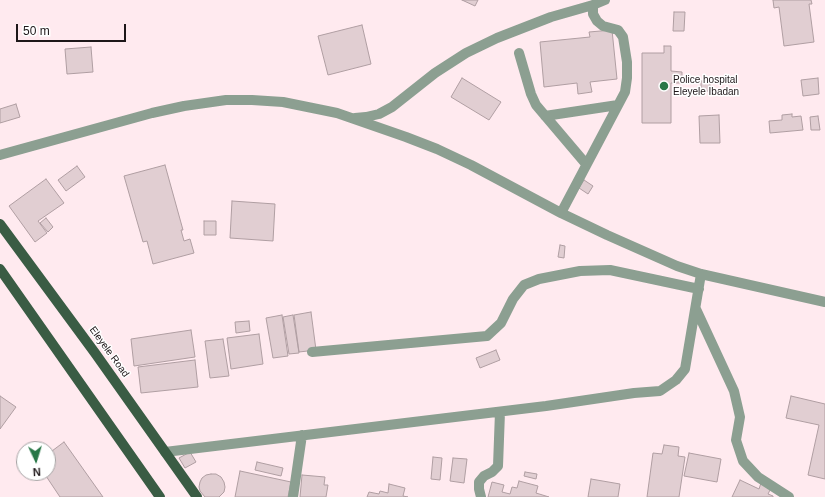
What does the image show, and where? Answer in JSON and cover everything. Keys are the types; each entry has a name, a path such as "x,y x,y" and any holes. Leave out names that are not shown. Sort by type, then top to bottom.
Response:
{"main road":[{"name":"Eleyele Road","path":"0,224 95,353 197,497"},
{"path":"0,269 160,497"}],"street":[{"path":"351,118 379,114 392,108 435,72 466,53 498,38 551,17 605,0"},
{"path":"561,213 625,92 628,62 623,37 618,30 602,26 597,21 593,14 592,5"},
{"path":"519,53 531,94 536,105 586,164"},
{"path":"0,155 152,112 184,106 226,100 283,102 337,113 406,136 471,165 561,213 652,256 677,266 701,274 825,302"},
{"path":"545,116 618,105"},
{"path":"312,352 487,336 501,323 513,299 524,284 539,279 580,271 610,270 699,289"},
{"path":"165,452 500,412 660,391 676,380 685,369 701,274"},
{"path":"696,309 734,391 740,417 736,440 743,461 758,477 789,497"},
{"path":"481,497 479,482 484,476 492,472 498,466 500,412"},
{"path":"293,497 302,435"}],"building":[{"path":"462,0 478,0 475,6"},
{"path":"773,0 811,0 812,4 809,4 814,42 784,46 779,7 774,8"},
{"path":"674,12 685,12 684,31 673,31"},
{"path":"362,25 371,64 328,75 318,36"},
{"path":"612,30 617,79 590,82 592,92 578,94 577,83 544,87 540,42 590,37 589,32"},
{"path":"664,46 671,46 671,71 682,72 682,83 671,83 671,123 642,123 642,53 664,53"},
{"path":"91,47 93,72 67,74 65,49"},
{"path":"462,78 501,102 489,120 451,97"},
{"path":"818,78 819,94 803,96 801,80"},
{"path":"701,81 710,81 710,91 701,91"},
{"path":"16,104 20,117 0,123 0,109"},
{"path":"792,114 792,117 801,116 803,130 770,133 769,121 782,120 782,115"},
{"path":"719,115 720,143 700,143 699,116"},
{"path":"818,116 820,130 811,130 810,117"},
{"path":"165,165 183,230 181,230 184,241 190,239 194,253 153,264 147,241 143,242 124,176"},
{"path":"77,166 85,177 66,191 58,180"},
{"path":"46,179 64,203 38,221 47,233 35,242 9,206"},
{"path":"584,180 593,186 588,194 579,188"},
{"path":"232,201 275,204 273,241 230,238"},
{"path":"46,218 53,227 48,232 40,223"},
{"path":"204,221 216,221 216,235 204,235"},
{"path":"560,245 565,246 564,258 558,257"},
{"path":"311,312 316,350 299,352 294,315"},
{"path":"282,315 288,356 273,358 266,318"},
{"path":"293,315 299,353 289,354 283,317"},
{"path":"249,321 250,331 236,333 235,322"},
{"path":"191,330 195,357 134,366 131,339"},
{"path":"259,334 263,364 231,369 227,338"},
{"path":"223,339 229,376 210,378 205,341"},
{"path":"496,350 500,360 480,368 476,358"},
{"path":"195,360 198,387 141,393 138,367"},
{"path":"0,396 16,407 0,429"},
{"path":"791,396 825,404 825,479 808,475 819,425 786,418"},
{"path":"64,442 103,497 60,497 49,481 56,481 56,448"},
{"path":"664,445 679,447 678,456 685,457 679,497 647,497 653,453 662,454"},
{"path":"190,452 196,462 185,468 179,458"},
{"path":"689,453 721,459 717,482 684,476"},
{"path":"433,457 442,458 440,480 431,479"},
{"path":"453,458 467,459 464,483 450,481"},
{"path":"257,462 283,468 281,476 255,470"},
{"path":"240,471 291,482 288,497 235,497"},
{"path":"525,472 537,474 536,479 524,476"},
{"path":"211,474 216,474 221,477 224,482 224,492 219,497 205,497 200,491 199,487 202,478"},
{"path":"302,475 325,477 324,485 328,485 326,497 300,497"},
{"path":"591,479 620,484 618,497 588,497"},
{"path":"740,480 759,489 761,483 771,488 768,494 773,497 732,497"},
{"path":"519,481 538,486 536,493 549,497 488,497 492,482 504,485 502,492 510,494 512,487 517,488"},
{"path":"389,484 405,488 403,496 408,497 367,497 369,492 379,494 380,491 388,493"}],"place":[{"name":"Police hospital Eleyele Ibadan","path":"664,86"}]}
